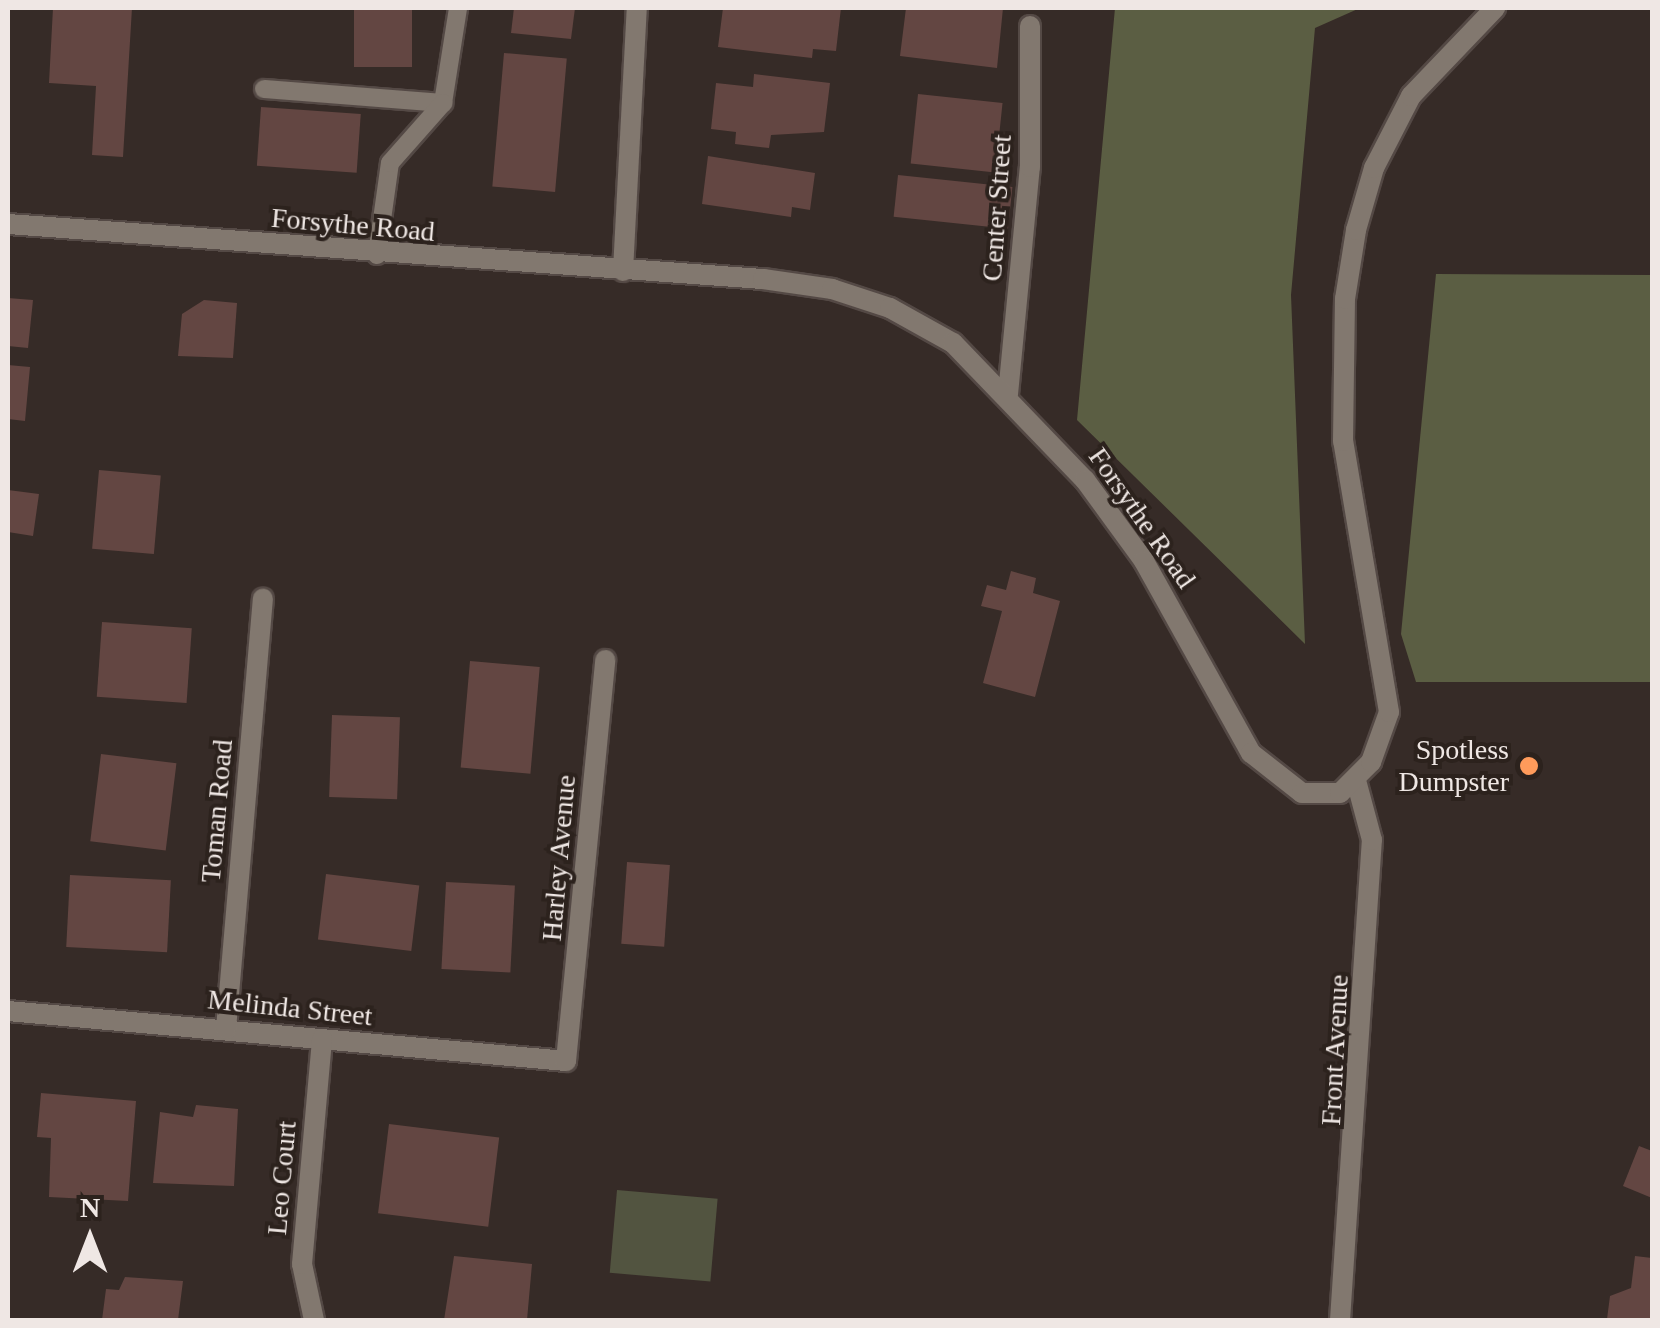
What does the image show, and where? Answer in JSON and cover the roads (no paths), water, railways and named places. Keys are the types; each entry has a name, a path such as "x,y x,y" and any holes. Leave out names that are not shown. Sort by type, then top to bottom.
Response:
{"street":[{"path":"623,271 638,8"},
{"path":"1358,784 1384,739 1389,712 1343,441 1345,299 1356,230 1374,168 1411,96 1495,8"},
{"name":"Center Street","path":"1008,394 1030,167 1030,26"},
{"name":"Forsythe Road","path":"8,224 376,255 779,281 867,299 953,343 1008,394 1135,548 1251,754 1302,793 1340,794 1358,784"},
{"name":"Toman Road","path":"226,1028 264,599"},
{"name":"Harley Avenue","path":"566,1061 605,660"},
{"name":"Front Avenue","path":"1340,1320 1372,840 1358,784"},
{"name":"Melinda Street","path":"8,1011 566,1061"},
{"name":"Leo Court","path":"314,1320 302,1264 322,1039"}],"lane":[{"path":"376,255 390,163 444,103 458,8"},
{"path":"264,89 444,103"}],"place":[{"name":"Spotless Dumpster","path":"1529,766"}]}
